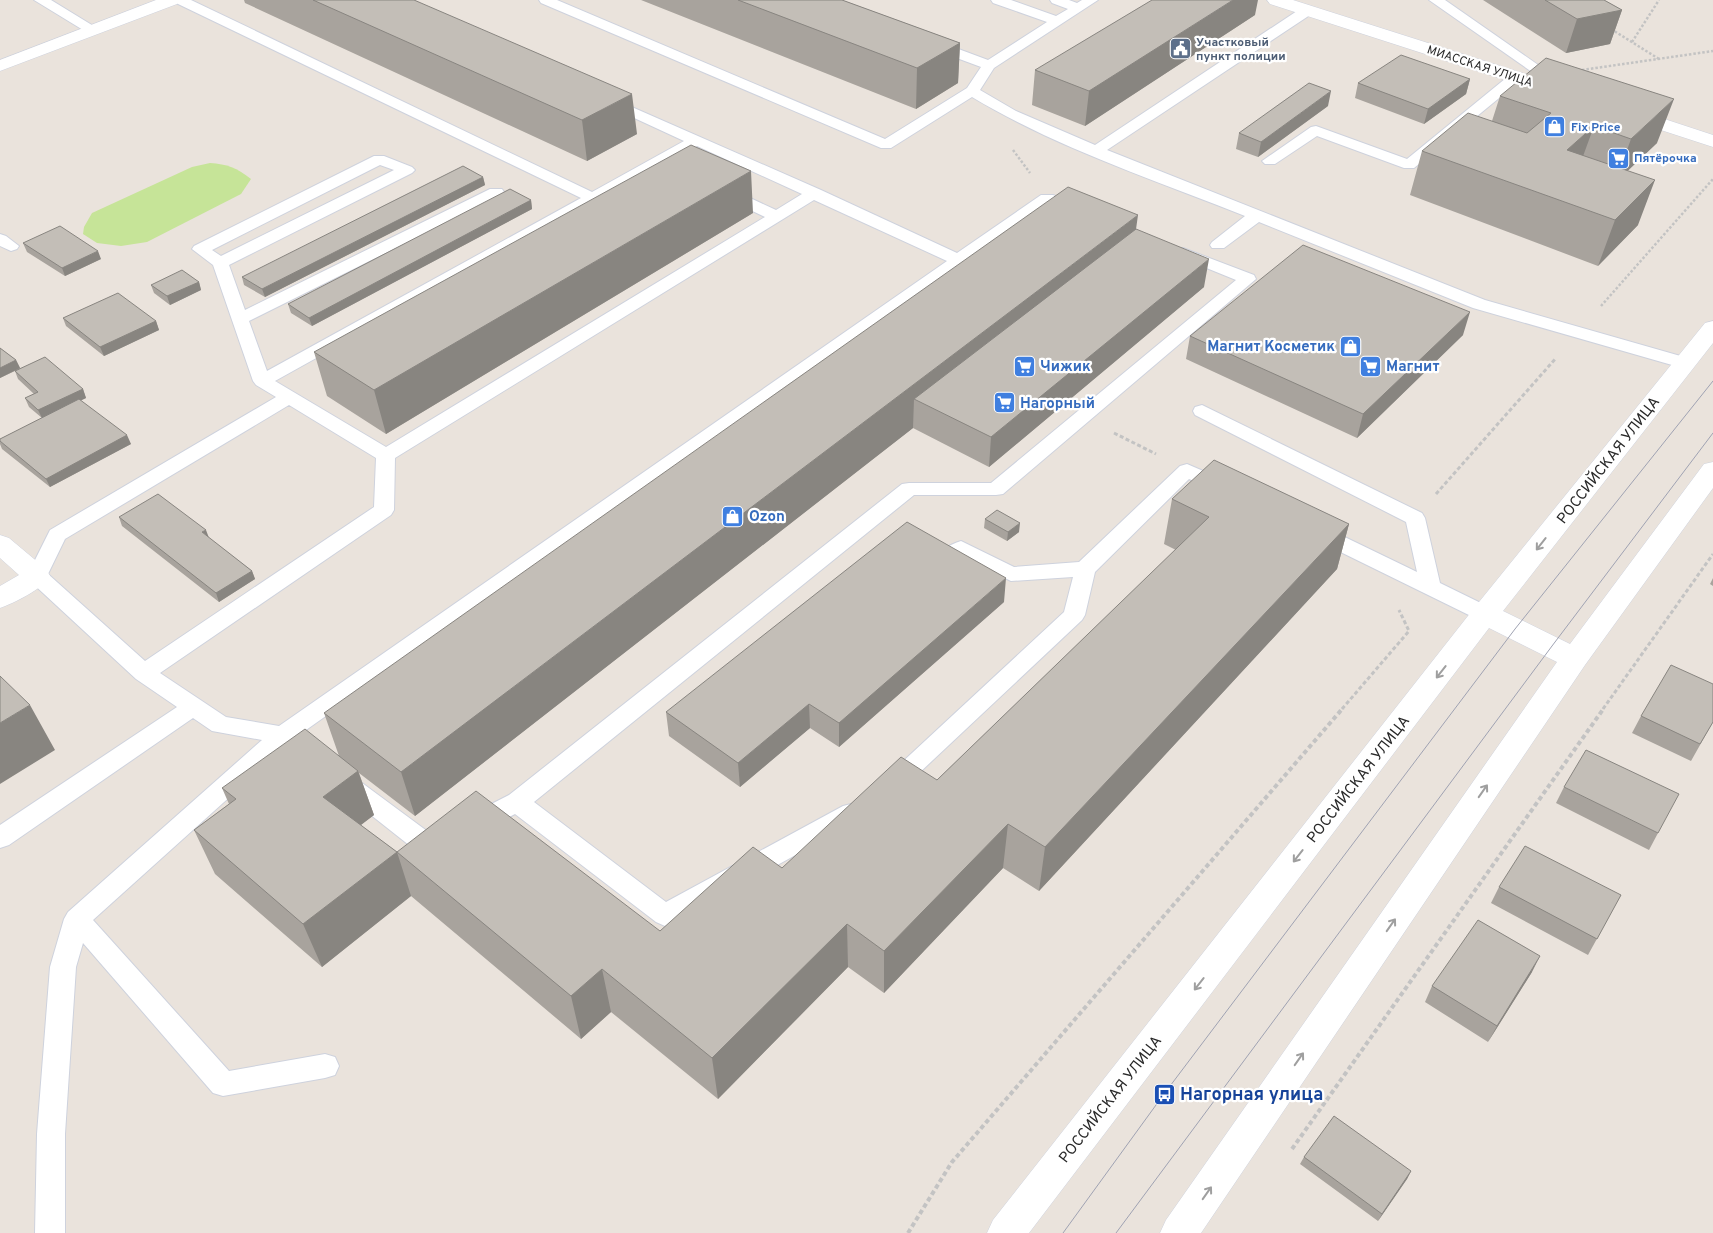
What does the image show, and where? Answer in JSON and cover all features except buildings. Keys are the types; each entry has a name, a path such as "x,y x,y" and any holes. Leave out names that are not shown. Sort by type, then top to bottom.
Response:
{"main road":[{"path":"0,66 171,0"},
{"name":"МИАССКАЯ УЛИЦА","path":"1276,0 1570,93"},
{"path":"1615,109 1713,141"},
{"name":"РОССИЙСКАЯ УЛИЦА","path":"1006,1233 1485,614 1713,328"},
{"path":"1179,1233 1575,658 1713,470"},
{"path":"0,544 37,576 0,598"},
{"path":"1485,614 1575,658"}],"lane":[{"path":"41,0 94,30"},
{"path":"181,0 593,198"},
{"path":"546,0 886,145 972,91 988,65 1091,0"},
{"path":"998,0 1058,21"},
{"path":"1057,0 1078,8"},
{"path":"1436,0 1570,93"},
{"path":"1096,151 1308,10"},
{"path":"916,38 988,65"},
{"path":"1270,161 1316,130 1409,164 1516,77"},
{"path":"972,91 1011,114 1096,151 1479,304 1685,363"},
{"path":"596,95 959,260"},
{"path":"262,381 698,140"},
{"path":"220,264 407,170 379,159 200,249 220,264 262,381 386,455"},
{"path":"657,162 674,170"},
{"path":"709,185 777,216"},
{"path":"240,319 496,192"},
{"path":"386,455 815,193"},
{"path":"50,1233 51,1134 63,967 77,919 282,735 1047,198 1093,216"},
{"path":"1218,245 1257,215"},
{"path":"289,397 57,535 37,576 144,673 220,725 282,735 428,846 517,802 909,489 996,488 1248,279 1166,246"},
{"path":"1202,411 1415,518 1431,588"},
{"path":"144,673 384,510 386,455"},
{"path":"517,802 665,915 873,801 1074,616 1085,569 1188,470 1239,495"},
{"path":"1299,524 1485,614"},
{"path":"938,564 961,548 1011,574 1085,569"},
{"path":"0,838 193,706"},
{"path":"77,919 223,1084 325,1066"}],"path":[{"path":"1632,42 1659,0"},
{"path":"1607,26 1660,59"},
{"path":"1546,75 1713,51"},
{"path":"1415,518 1713,179"},
{"path":"1082,417 1188,470"},
{"path":"1290,1152 1713,554"},
{"path":"908,1233 952,1162 1409,630 1376,561"}],"green space":[{"path":"210,163 232,167 251,179 241,194 147,242 121,246 97,243 83,234 84,227 92,213 192,167"}],"tram line":[{"path":"1063,1233 1164,1094 1515,629 1713,381"},
{"path":"1116,1233 1552,646 1713,433"}],"place":[{"name":"Участковый пункт полиции","path":"1180,49"},
{"name":"Fix Price","path":"1555,127"},
{"name":"Пятёрочка","path":"1618,158"},
{"name":"Магнит Косметик","path":"1351,346"},
{"name":"Чижик","path":"1024,366"},
{"name":"Магнит","path":"1370,366"},
{"name":"Нагорный","path":"1004,403"},
{"name":"Ozon","path":"733,516"},
{"name":"Нагорная улица","path":"1164,1094"}]}
